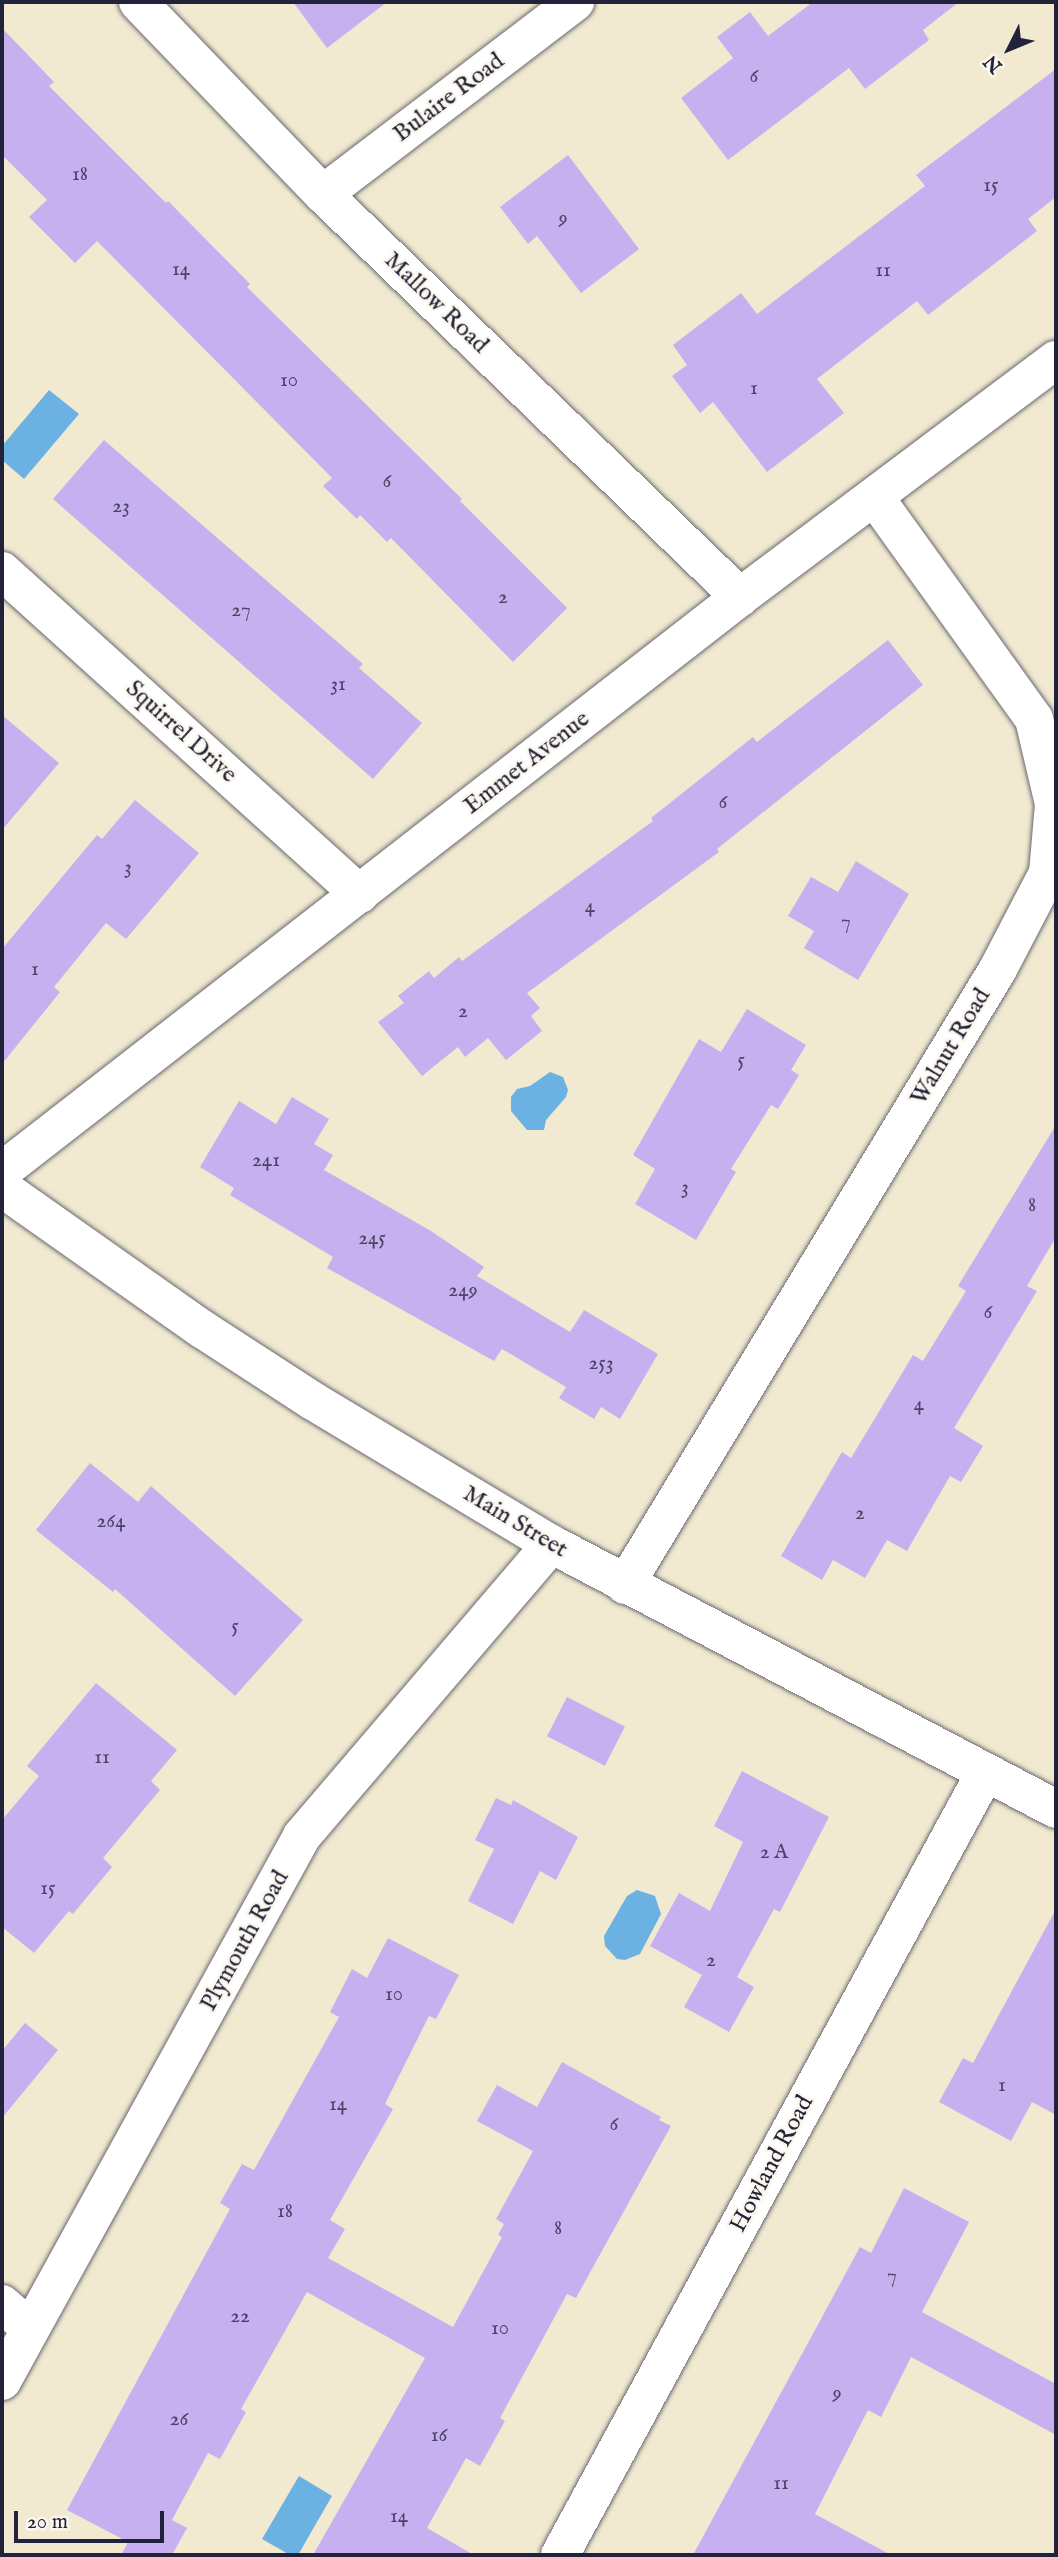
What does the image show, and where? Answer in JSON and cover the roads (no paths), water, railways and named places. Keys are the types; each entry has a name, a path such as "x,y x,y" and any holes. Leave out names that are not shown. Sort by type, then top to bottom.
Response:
{"street":[{"name":"Mallow Road","path":"138,2 323,194 740,597"},
{"name":"Bulaire Road","path":"323,194 575,2"},
{"name":"Emmet Avenue","path":"2,1171 740,597 1056,360"},
{"name":"Walnut Road","path":"625,1585 998,969 1048,873 1054,804 1034,719 875,498"},
{"name":"Squirrel Drive","path":"2,572 360,894"},
{"name":"Main Street","path":"2,1188 202,1329 302,1394 551,1544 1056,1810"},
{"name":"Plymouth Road","path":"2,2381 16,2316 302,1836 551,1544"},
{"name":"Howland Road","path":"560,2555 985,1773"}],"water":[{"path":"49,390 79,414 24,479 2,460 2,446"},
{"path":"550,1072 563,1077 568,1090 566,1097 546,1120 544,1130 527,1130 511,1111 511,1097 517,1089 530,1086"},
{"path":"637,1890 655,1896 661,1914 640,1954 625,1960 617,1959 605,1946 604,1936 627,1896"},
{"path":"299,2476 332,2496 298,2555 290,2555 262,2539"}]}
